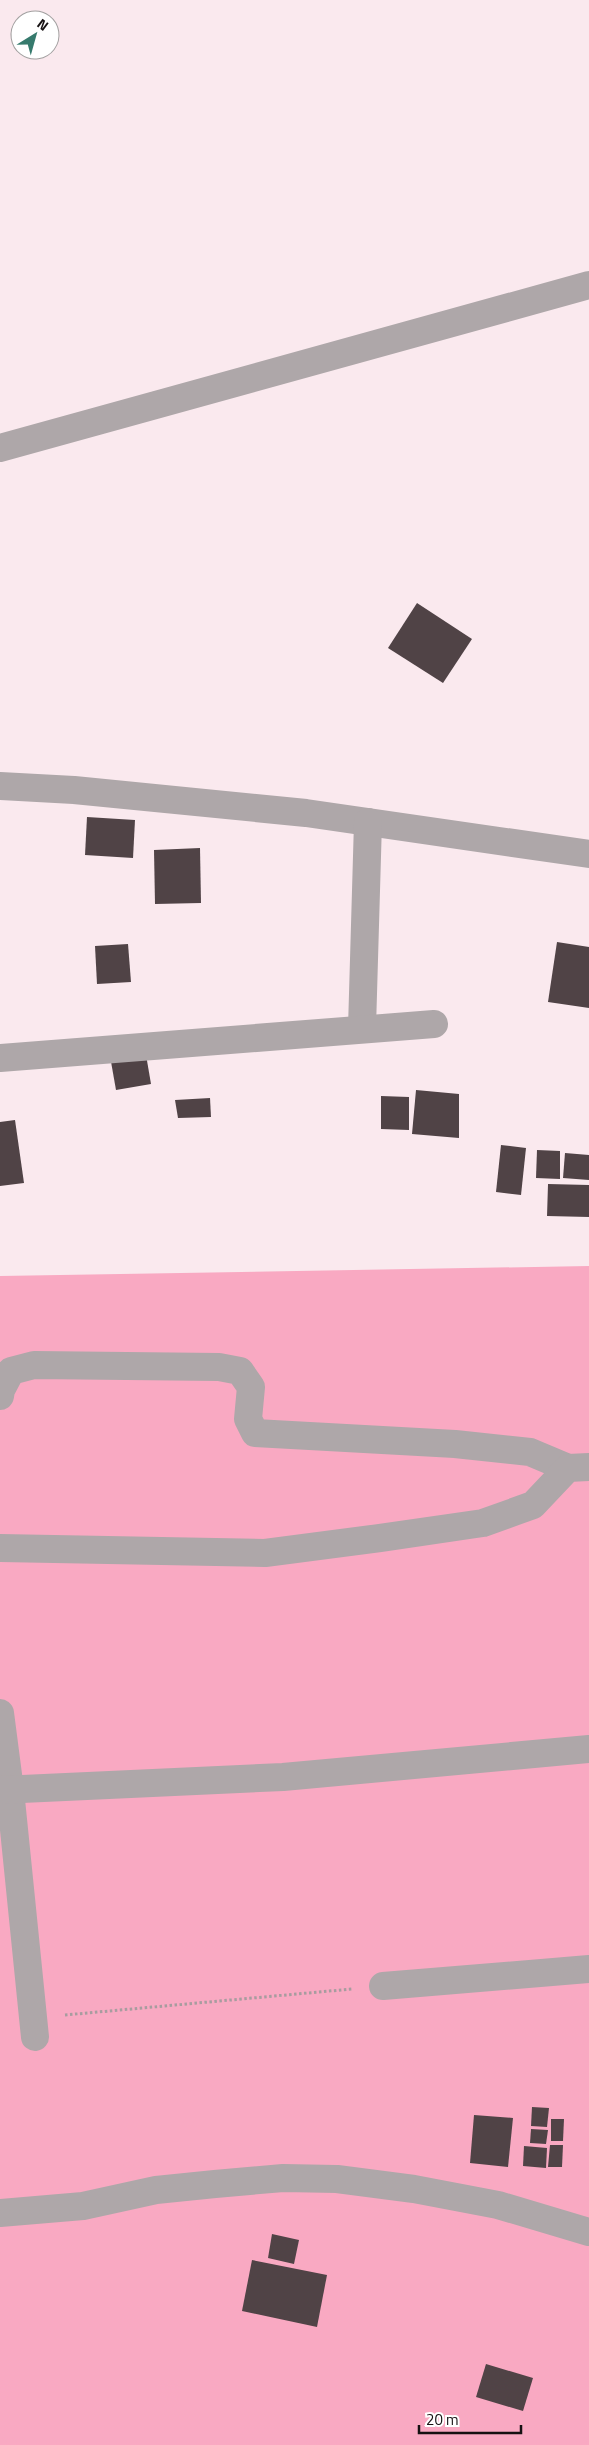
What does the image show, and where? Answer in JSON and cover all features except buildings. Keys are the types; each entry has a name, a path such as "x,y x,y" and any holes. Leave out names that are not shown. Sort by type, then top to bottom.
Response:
{"street":[{"path":"0,448 589,285"},
{"path":"0,786 74,790 296,812 589,854"},
{"path":"362,1028 368,822"},
{"path":"0,1058 362,1028 434,1024"},
{"path":"0,1396 1,1390 11,1371 34,1365 219,1366 240,1371 251,1387 248,1419 255,1433 455,1444 530,1452 578,1468"},
{"path":"0,1548 265,1553 380,1538 483,1523 533,1505 578,1468"},
{"path":"0,1713 5,1790 34,2027"},
{"path":"5,1790 283,1777 589,1749"},
{"path":"383,1986 589,1969"},
{"path":"0,2213 83,2206 156,2190 215,2184 283,2178 337,2179 414,2189 498,2205 589,2232"}],"path":[{"path":"34,2027 383,1986"}],"shaded area":[{"path":"589,1266 589,2445 0,2445 0,1276"}]}
